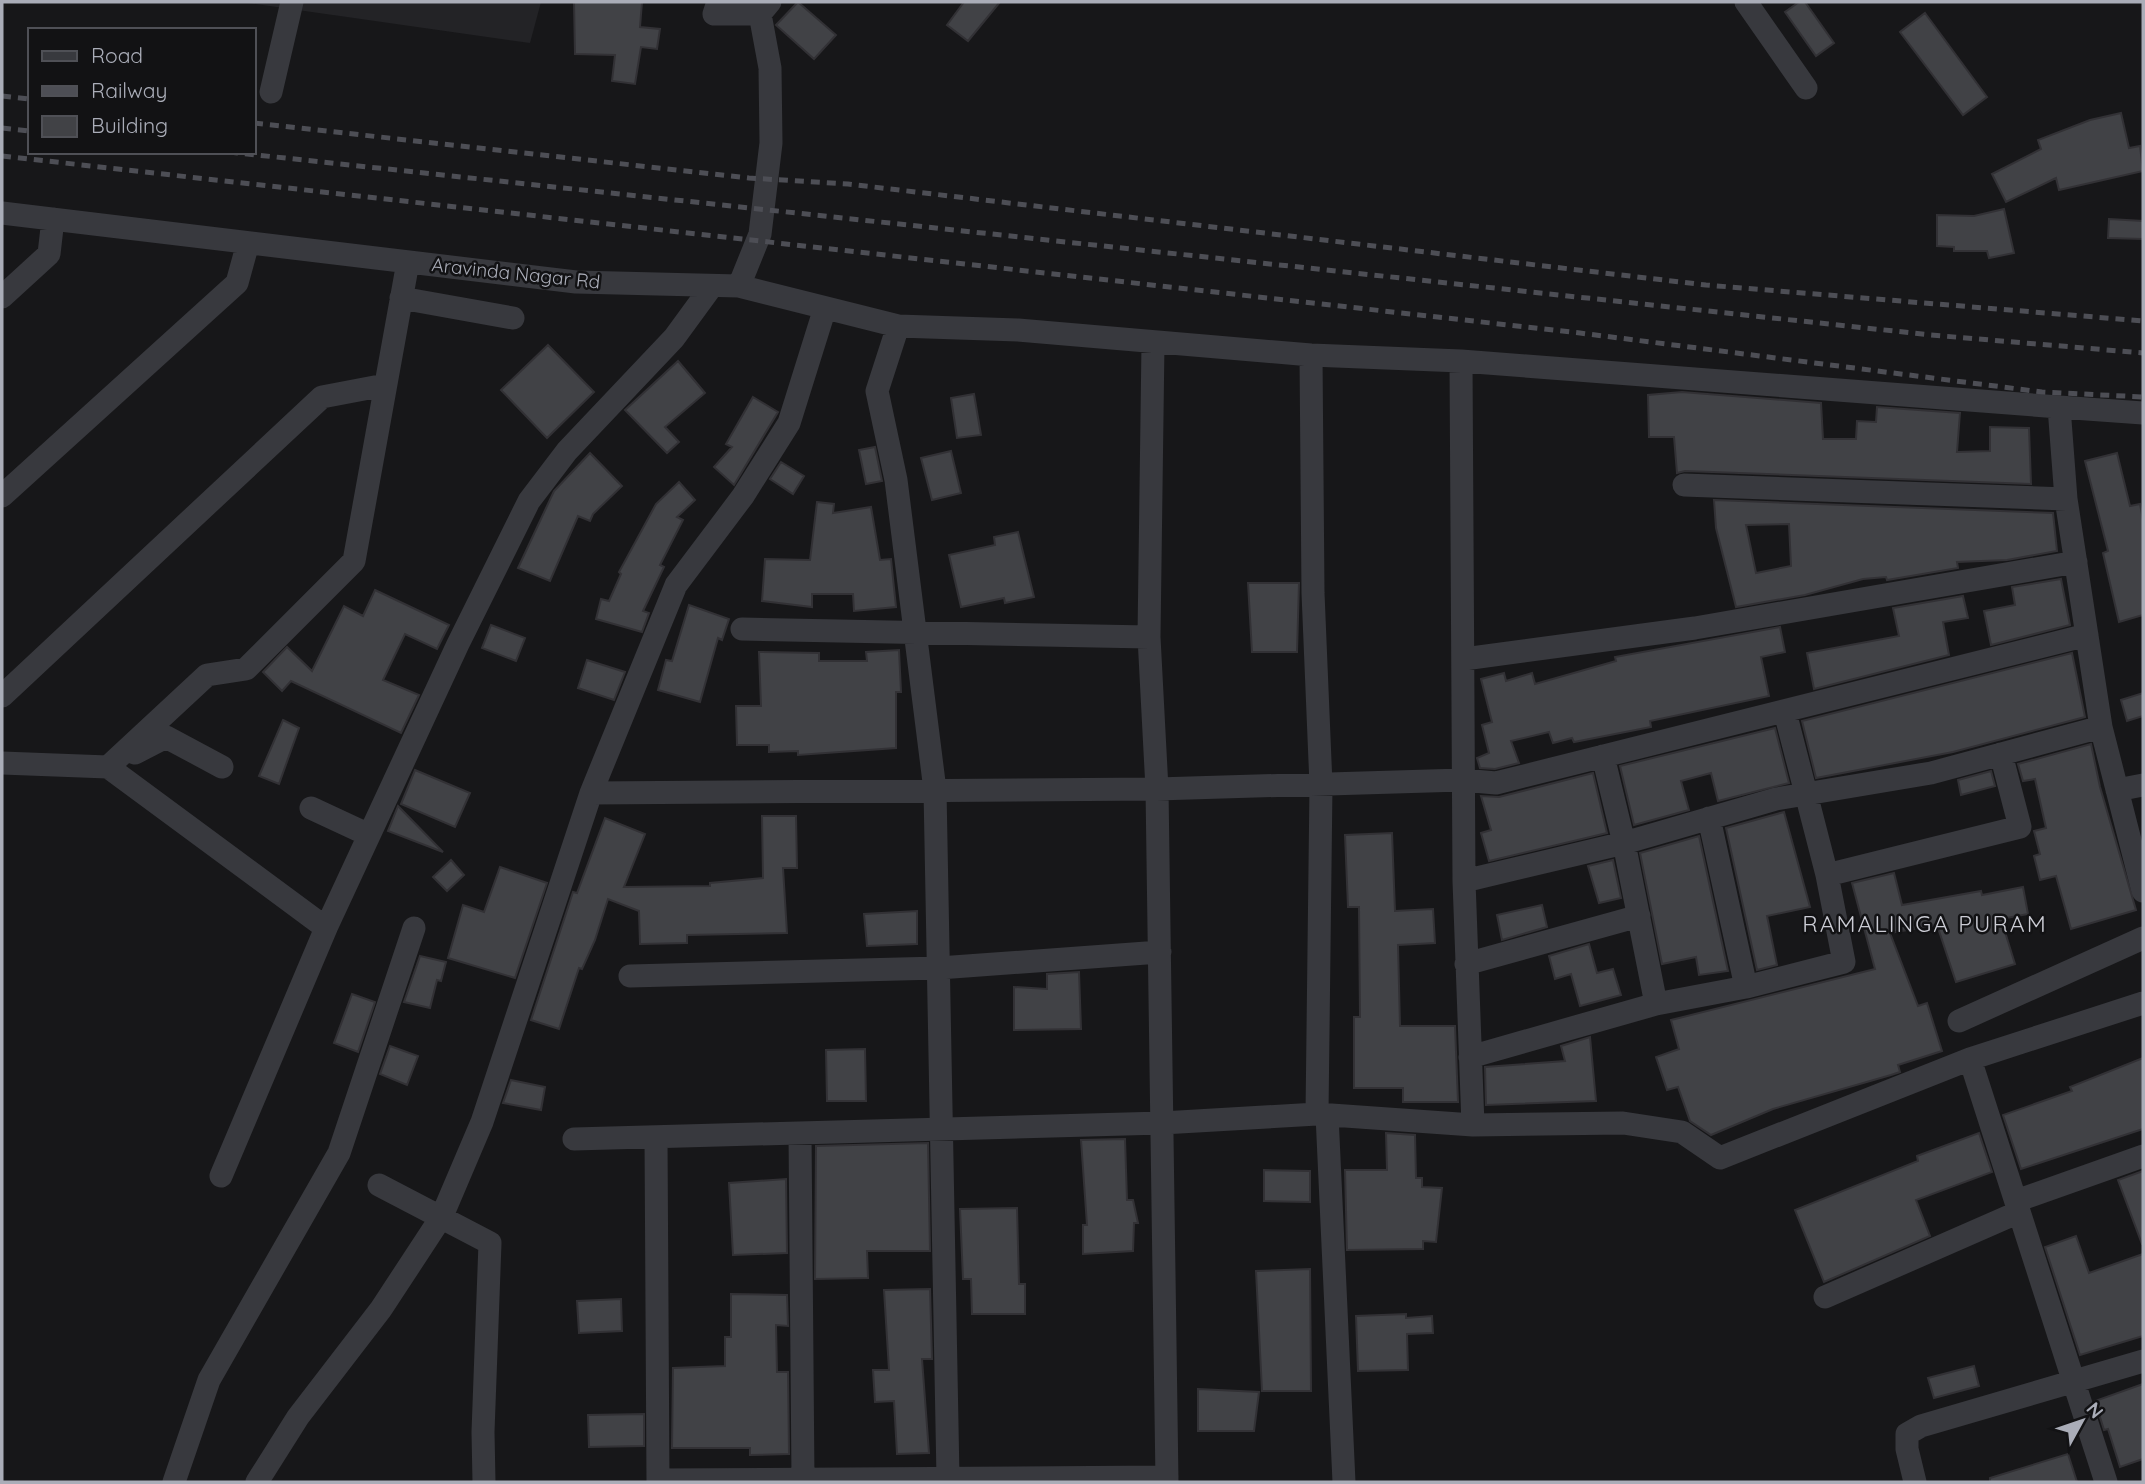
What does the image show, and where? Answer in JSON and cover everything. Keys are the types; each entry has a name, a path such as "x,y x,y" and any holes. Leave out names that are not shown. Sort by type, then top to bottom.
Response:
{"street":[{"path":"271,92 292,2"},
{"path":"718,2 714,14 765,8 770,68 771,143 760,234 739,286"},
{"path":"1746,2 1806,88"},
{"name":"Aravinda Nagar Rd","path":"2,213 576,282 739,286 898,326 1018,330 1311,355 1461,361 2143,413"},
{"path":"2,297 49,254 53,219"},
{"path":"2,496 237,283 248,243"},
{"path":"108,767 207,675 246,669 354,561 408,262"},
{"path":"221,1176 326,928 529,500 567,451 674,338 712,286"},
{"path":"401,299 513,318"},
{"path":"257,1482 298,1417 381,1309 442,1216 482,1122 591,793 676,585 743,496 789,423 825,308"},
{"path":"898,326 877,391 896,480 935,790 948,1478"},
{"path":"656,1137 659,1481 948,1478 1167,1480 1157,789 1149,637 1153,343"},
{"path":"1311,355 1313,593 1321,785 1322,1114 1344,1482"},
{"path":"1461,361 1464,659 1462,780 1473,1125"},
{"path":"2,696 322,397 385,385"},
{"path":"2059,407 2066,499 2101,727 2143,891"},
{"path":"1684,485 2066,499"},
{"path":"1464,659 1695,628 2076,562"},
{"path":"742,629 1149,637"},
{"path":"591,793 1157,789 1462,780 1496,783 2087,635"},
{"path":"1470,1057 1656,1004 1746,987 1844,962 1827,874 1785,712"},
{"path":"1464,881 1624,843 1807,793 1931,773 2101,727"},
{"path":"2,763 108,767 166,737 222,767"},
{"path":"1827,874 2020,827 2001,754"},
{"path":"1603,756 1624,843 1656,1004"},
{"path":"108,767 326,928"},
{"path":"2117,790 2143,785"},
{"path":"310,808 369,835"},
{"path":"1709,818 1746,987"},
{"path":"1466,964 1639,916"},
{"path":"174,1482 209,1380 339,1153 414,928"},
{"path":"1959,1021 2143,938"},
{"path":"630,976 939,968 1160,952"},
{"path":"574,1139 1162,1123 1322,1114 1473,1125 1623,1123 1682,1132 1720,1158 1970,1059 2143,1003"},
{"path":"1970,1059 2106,1482"},
{"path":"800,1133 803,1479"},
{"path":"1825,1297 2018,1207 2143,1156"},
{"path":"379,1185 489,1243 482,1432 484,1482"},
{"path":"1916,1482 1907,1449 1908,1434 1921,1426 2143,1361"}],"shaded area":[{"path":"241,2 541,2 530,43"}],"building":[{"path":"574,2 642,2 640,27 660,29 657,49 641,47 635,84 612,81 615,55 575,54"},
{"path":"798,2 836,35 814,59 776,25"},
{"path":"964,2 1000,2 968,41 947,25"},
{"path":"1799,2 1805,2 1834,43 1816,56 1785,12"},
{"path":"1925,13 1987,97 1963,115 1900,32"},
{"path":"2121,113 2129,148 2140,146 2143,171 2059,190 2056,178 2006,202 1992,174 2041,149 2038,140 2090,120"},
{"path":"2004,209 2014,253 1989,258 1987,251 1954,251 1954,247 1937,246 1937,215 1974,216"},
{"path":"2109,219 2143,221 2143,239 2108,238"},
{"path":"548,345 594,392 547,438 501,390"},
{"path":"678,361 705,393 665,427 679,442 667,453 625,410"},
{"path":"1682,392 1821,403 1823,439 1856,439 1857,421 1876,422 1877,407 1960,413 1957,452 1990,451 1990,427 2029,428 2031,484 1685,471 1677,473 1674,437 1649,437 1648,395"},
{"path":"974,394 981,435 957,438 951,398"},
{"path":"753,397 778,412 734,485 714,467 732,447 726,444"},
{"path":"875,447 882,481 866,484 859,450"},
{"path":"951,451 961,493 932,500 921,458"},
{"path":"590,453 622,486 593,514 590,521 578,516 550,581 518,568 554,491"},
{"path":"2117,453 2130,506 2140,504 2143,519 2143,615 2119,622 2103,553 2108,551 2085,461"},
{"path":"781,462 804,476 793,494 770,479"},
{"path":"679,482 695,500 677,517 683,520 660,565 664,567 643,611 649,613 642,632 596,619 601,599 609,601 621,574 619,572 656,504"},
{"path":"1714,500 2053,513 2057,551 2007,560 1957,562 1958,568 1887,580 1886,577 1863,579 1805,595 1736,607 1716,528","holes":["1789,524 1791,566 1756,573 1746,525"]},
{"path":"817,502 834,504 833,513 871,507 880,560 891,559 896,607 854,611 853,594 812,594 812,607 762,601 765,559 810,560"},
{"path":"1018,532 1034,597 1005,603 1004,598 961,607 949,555 995,545 994,537"},
{"path":"2061,579 2070,625 1991,645 1984,611 2015,605 2012,587"},
{"path":"1248,583 1299,583 1297,652 1252,652"},
{"path":"375,590 449,625 437,649 405,634 383,680 419,695 401,733 291,681 282,691 263,672 287,647 312,671 344,606 363,616"},
{"path":"1963,596 1968,618 1943,622 1949,655 1814,689 1807,653 1899,636 1893,608"},
{"path":"689,605 729,619 722,640 718,638 700,702 658,690 666,660 672,661"},
{"path":"491,625 525,638 516,661 482,648"},
{"path":"1780,627 1785,652 1761,657 1769,696 1650,721 1651,727 1574,742 1572,738 1553,743 1549,732 1511,741 1519,763 1495,769 1480,768 1477,758 1489,753 1482,725 1492,722 1481,679 1504,673 1506,681 1532,673 1535,684 1616,661 1615,657"},
{"path":"899,650 901,692 896,692 896,748 798,755 798,751 769,752 769,745 737,745 736,706 761,706 759,652 819,653 819,661 867,661 866,652"},
{"path":"2072,653 2085,717 1953,752 1816,778 1802,721"},
{"path":"587,660 625,672 614,700 578,688"},
{"path":"2143,693 2143,716 2127,721 2121,700"},
{"path":"283,720 299,728 279,784 259,776"},
{"path":"1775,728 1789,783 1718,801 1711,773 1681,781 1689,810 1634,825 1620,766"},
{"path":"2091,744 2100,787 2136,910 2071,929 2056,876 2040,880 2034,856 2040,854 2034,831 2046,828 2035,779 2023,781 2018,764"},
{"path":"415,770 470,793 455,827 401,804"},
{"path":"1991,771 1995,786 1961,795 1958,780"},
{"path":"1593,773 1607,833 1489,861 1481,833 1491,830 1481,796 1499,797"},
{"path":"398,806 443,852 388,831"},
{"path":"1784,812 1810,907 1767,916 1777,965 1757,970 1726,828"},
{"path":"762,816 796,816 797,868 783,868 787,933 687,935 687,943 640,944 639,911 608,899 595,940 582,969 579,968 559,1029 531,1020 573,892 577,893 605,818 645,834 624,887 710,886 710,883 763,878"},
{"path":"1392,833 1395,911 1433,909 1435,943 1398,945 1400,1026 1455,1026 1458,1102 1403,1102 1403,1088 1354,1088 1354,1017 1360,1017 1359,907 1348,907 1345,835"},
{"path":"1699,836 1728,971 1699,975 1696,957 1662,964 1640,853"},
{"path":"451,860 464,875 447,891 433,877"},
{"path":"1613,860 1621,898 1599,903 1588,866"},
{"path":"500,867 547,883 515,978 448,958 463,905 484,912"},
{"path":"1894,873 1902,905 1981,891 1982,895 2023,887 2028,914 2001,919 2015,964 1956,982 1937,925 1890,933 1918,1006 1927,1003 1942,1051 1898,1065 1900,1072 1773,1109 1711,1135 1690,1121 1678,1087 1667,1090 1656,1057 1679,1049 1671,1020 1875,969 1852,883"},
{"path":"1542,905 1547,927 1502,940 1497,915"},
{"path":"917,911 917,944 867,946 864,914"},
{"path":"1589,944 1597,973 1613,969 1621,995 1580,1006 1571,974 1555,979 1549,956"},
{"path":"420,956 446,962 441,981 437,980 430,1008 404,1002"},
{"path":"1079,972 1081,1029 1014,1030 1014,987 1047,989 1047,974"},
{"path":"352,994 375,1002 358,1052 334,1043"},
{"path":"1590,1037 1596,1101 1486,1105 1485,1067 1565,1061 1561,1046"},
{"path":"390,1046 418,1056 407,1085 380,1074"},
{"path":"865,1049 866,1101 827,1101 826,1050"},
{"path":"2143,1058 2143,1129 2021,1169 2003,1115 2072,1091 2070,1087"},
{"path":"511,1080 545,1087 541,1110 503,1103"},
{"path":"1386,1133 1415,1135 1416,1178 1422,1178 1422,1187 1442,1188 1436,1242 1423,1241 1423,1249 1347,1250 1345,1170 1387,1170"},
{"path":"1979,1133 1992,1172 1916,1200 1930,1236 1824,1282 1795,1210 1918,1161 1917,1156"},
{"path":"1125,1139 1127,1200 1133,1200 1138,1223 1134,1223 1133,1251 1083,1254 1083,1225 1087,1225 1081,1140"},
{"path":"928,1143 930,1251 867,1251 868,1278 815,1279 816,1146"},
{"path":"1264,1170 1310,1171 1310,1202 1264,1201"},
{"path":"2143,1171 2143,1244 2142,1244 2118,1180"},
{"path":"786,1179 787,1253 733,1255 729,1183"},
{"path":"1017,1208 1019,1284 1025,1284 1025,1314 972,1314 971,1279 963,1279 960,1209"},
{"path":"2076,1236 2089,1273 2143,1254 2143,1336 2080,1355 2045,1247"},
{"path":"1310,1269 1311,1391 1262,1391 1256,1271"},
{"path":"930,1289 932,1359 922,1359 929,1453 897,1454 894,1401 875,1402 873,1370 889,1370 884,1290"},
{"path":"731,1294 787,1295 788,1326 776,1325 777,1372 788,1372 789,1454 750,1455 750,1448 672,1448 673,1368 725,1366 725,1337 731,1337"},
{"path":"621,1299 622,1331 579,1333 577,1301"},
{"path":"1406,1314 1406,1318 1432,1316 1433,1333 1407,1334 1408,1370 1358,1371 1356,1316"},
{"path":"1974,1366 1979,1386 1934,1398 1928,1378"},
{"path":"2143,1384 2143,1459 2120,1467 2108,1429 2104,1430 2095,1401"},
{"path":"1198,1389 1259,1392 1254,1431 1198,1431"},
{"path":"644,1414 644,1446 589,1447 588,1415"},
{"path":"2068,1454 2077,1482 1990,1482 1990,1478"}],"railway":[{"path":"2,96 28,99"},
{"path":"256,123 749,178 848,184 1706,285 2143,321"},
{"path":"2,128 28,131"},
{"path":"248,154 1931,335 2143,353"},
{"path":"2,156 1580,333 2042,392 2143,397"}],"district":[{"name":"RAMALINGA PURAM","path":"1925,924"}]}
